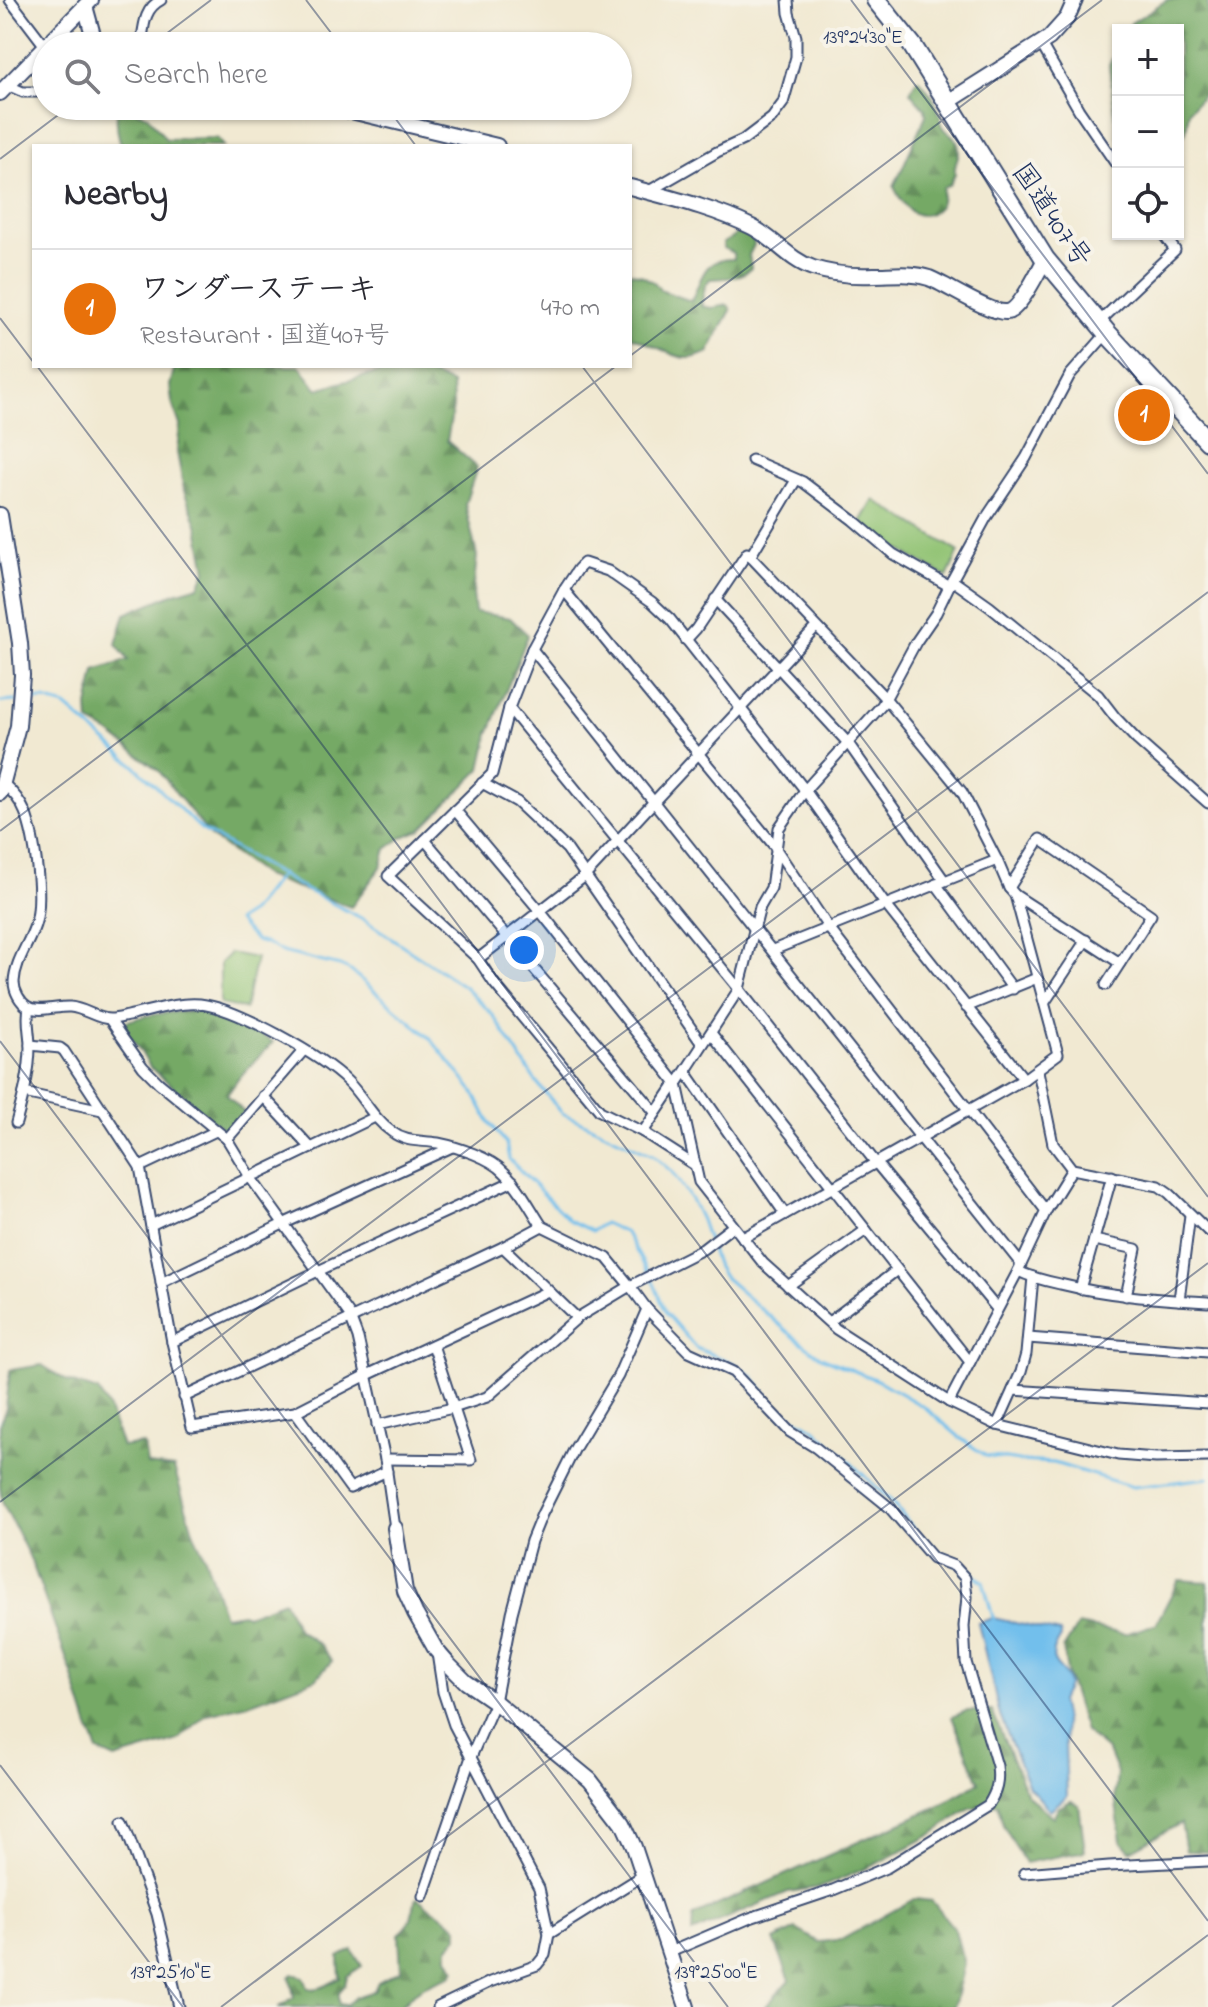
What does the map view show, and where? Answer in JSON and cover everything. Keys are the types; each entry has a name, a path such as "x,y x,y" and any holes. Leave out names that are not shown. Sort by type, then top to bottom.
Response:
{"highway":[{"name":"国道407号","path":"876,0 912,45 1045,259 1102,328 1208,441"}],"street":[{"path":"10,0 34,32"},
{"path":"144,32 150,7 161,0"},
{"path":"649,191 743,140 772,118 783,103 796,57 796,37 788,0"},
{"path":"948,102 1041,44 1067,18 1075,0"},
{"path":"59,32 88,3"},
{"path":"88,3 93,32"},
{"path":"1041,44 1079,110 1112,158"},
{"path":"4,89 32,60"},
{"path":"4,89 32,92"},
{"path":"388,120 489,144"},
{"path":"632,187 729,217 755,229 811,267 849,275 906,274 926,277 1005,313 1013,311 1045,259"},
{"path":"643,1132 739,989 760,907 771,888 779,828 805,790 886,699 899,670 936,613 986,518 1026,458 1070,375 1102,328 1175,250 1168,240"},
{"path":"752,460 803,482 893,554 990,607 1098,695 1137,740 1208,803"},
{"path":"750,557 796,480"},
{"path":"0,515 22,675 18,726 2,788 17,798 25,812 39,886 36,924 19,962 14,982 16,995 29,1007 72,1007 110,1020 188,1004 234,1013 332,1067 351,1085 375,1117 401,1138 452,1147 495,1164 513,1181 542,1226 607,1258 647,1309 689,1352 733,1372 790,1432 816,1448 889,1507 933,1558 954,1566 965,1578 966,1662 999,1780 988,1805 888,1867 833,1890 750,1918 668,1953"},
{"path":"686,640 747,553 886,699 962,792 997,860 1012,892 1058,1054 1038,1071 743,1238"},
{"path":"696,1166 643,1132 600,1111 494,983 478,959 388,876 492,774 509,708 532,649 564,590 584,563 608,571 652,602 670,619 805,790 885,904 1024,1079"},
{"path":"564,590 776,848 828,927 1046,1211"},
{"path":"715,599 848,743 1013,989"},
{"path":"478,959 585,876 816,627"},
{"path":"532,649 755,927 1020,1268 1033,1277 1080,1289 1208,1302"},
{"path":"509,708 997,1309"},
{"path":"482,783 517,802 567,849 702,1044"},
{"path":"455,810 540,911 677,1084 699,1182 763,1263 829,1322 895,1369 949,1402 997,1425 1118,1455 1208,1457"},
{"path":"1012,892 1040,839 1151,915 1106,985"},
{"path":"425,840 655,1112"},
{"path":"773,950 997,860"},
{"path":"1012,892 1120,963"},
{"path":"1045,1002 1086,940"},
{"path":"966,1007 1037,978"},
{"path":"16,1123 28,1069 29,1007"},
{"path":"110,1020 143,1067 227,1139 250,1177 352,1319 385,1459 405,1591 436,1650 449,1665 466,1682 590,1780 623,1823 634,1847 687,2007"},
{"path":"711,1033 970,1362"},
{"path":"30,1045 64,1051 140,1167 172,1342 192,1427 295,1412 548,1291"},
{"path":"227,1139 304,1050"},
{"path":"1038,1071 1053,1144 1072,1169 1159,1186 1208,1231"},
{"path":"686,1072 785,1214"},
{"path":"24,1093 102,1110"},
{"path":"263,1096 311,1148"},
{"path":"151,1225 375,1117"},
{"path":"140,1167 216,1131"},
{"path":"161,1283 452,1147"},
{"path":"949,1402 1020,1268 1046,1211 1072,1169"},
{"path":"1080,1289 1112,1176"},
{"path":"172,1342 513,1181"},
{"path":"1179,1300 1190,1215"},
{"path":"184,1397 542,1226"},
{"path":"377,1425 487,1397 577,1318 630,1286 703,1249 733,1226"},
{"path":"788,1286 866,1230"},
{"path":"1094,1240 1136,1249 1126,1296"},
{"path":"503,1247 577,1318"},
{"path":"829,1322 897,1270"},
{"path":"997,1425 1026,1354 1033,1277"},
{"path":"423,1896 471,1757 495,1702 512,1613 531,1541 575,1448 618,1376 647,1309"},
{"path":"1028,1338 1208,1352"},
{"path":"385,1459 471,1460 433,1345"},
{"path":"1013,1390 1208,1403"},
{"path":"295,1412 350,1488 387,1471"},
{"path":"436,1650 443,1692 454,1725 539,1888 549,1934 545,1955 537,1965 490,1982 438,2007"},
{"path":"123,1821 157,1914 179,2007"},
{"path":"1024,1873 1208,1861"},
{"path":"549,1934 642,1876"}],"green space":[{"path":"1167,0 1208,0 1208,92 1189,111 1184,134 1184,24 1131,23"},
{"path":"1112,59 1112,89 1109,65"},
{"path":"917,79 932,96 943,128 959,146 955,174 950,184 943,188 939,205 934,211 922,215 914,213 902,202 894,187 926,115 925,109 910,92"},
{"path":"117,120 151,120 166,139 217,138 222,144 121,144"},
{"path":"739,231 747,231 753,236 754,245 749,255 751,268 737,276 710,279 705,286 701,306 728,305 731,310 708,353 683,358 632,337 632,273 655,283 660,290 691,301 709,266 734,259 733,253 723,248 723,243"},
{"path":"301,368 317,389 396,368 416,368 452,384 453,407 447,441 477,467 465,504 477,556 473,594 475,612 510,618 528,635 489,734 481,769 420,830 386,849 381,867 351,907 265,876 211,837 158,770 108,732 89,722 88,706 95,671 128,660 116,644 125,614 199,586 206,571 198,527 184,491 177,452 180,425 170,385 174,370"},
{"path":"874,500 959,552 947,577 895,547 861,522"},
{"path":"230,953 256,958 245,1009 220,1004 220,963"},
{"path":"196,1011 228,1016 273,1042 227,1095 244,1112 225,1131 150,1067 120,1024 148,1016"},
{"path":"42,1365 67,1381 98,1391 108,1407 122,1447 144,1444 147,1465 174,1468 224,1616 247,1615 284,1601 298,1630 320,1645 332,1661 316,1679 248,1704 207,1714 178,1740 115,1759 98,1751 31,1560 3,1504 0,1487 0,1423 6,1408 10,1370"},
{"path":"1179,1580 1208,1582 1208,1852 1186,1851 1181,1823 1130,1851 1121,1841 1115,1796 1117,1773 1108,1751 1085,1731 1068,1677 1063,1649 1078,1625 1125,1634 1156,1624"},
{"path":"966,1711 992,1711 1027,1795 1053,1817 1058,1808 1071,1801 1079,1805 1085,1851 1025,1863 1003,1825 998,1804 970,1808 931,1835 876,1864 822,1887 788,1892 692,1933 693,1916 936,1807 979,1782 952,1717"},
{"path":"417,1898 458,1927 458,1937 448,1948 448,1957 455,1969 452,1975 418,1990 399,2007 279,2007 294,1997 290,1977 293,1974 304,1977 308,1988 325,1986 340,1978 339,1957 352,1950 362,1966 347,1976 339,1992 339,2004 346,2005 356,1997 374,1991 378,1982 401,1970 399,1934 410,1921"},
{"path":"914,1899 932,1901 955,1930 964,1964 954,2007 765,2007 790,1980 774,1940 796,1929 819,1942 841,1940"}],"water":[{"path":"993,1618 1060,1633 1053,1655 1068,1684 1060,1701 1064,1720 1067,1796 1050,1810 1029,1787 1000,1716 978,1623"}],"waterway":[{"path":"23,701 44,700 65,706 201,829 363,919 465,987 492,1014 535,1080 562,1113 653,1155 672,1172 692,1201 724,1277 821,1357 879,1381 924,1407 986,1456 1054,1463 1133,1487 1208,1478"},
{"path":"0,702 16,701"},
{"path":"281,874 251,912 237,921 256,941 282,952 351,971 430,1038 473,1091 489,1122 506,1143 509,1159 569,1220 592,1231 604,1223 626,1233 653,1281 666,1313 696,1348 733,1363 752,1376 775,1407 815,1429 891,1501 928,1546 983,1581 994,1621"}],"place":[{"name":"ワンダーステーキ","path":"1144,415"}]}
